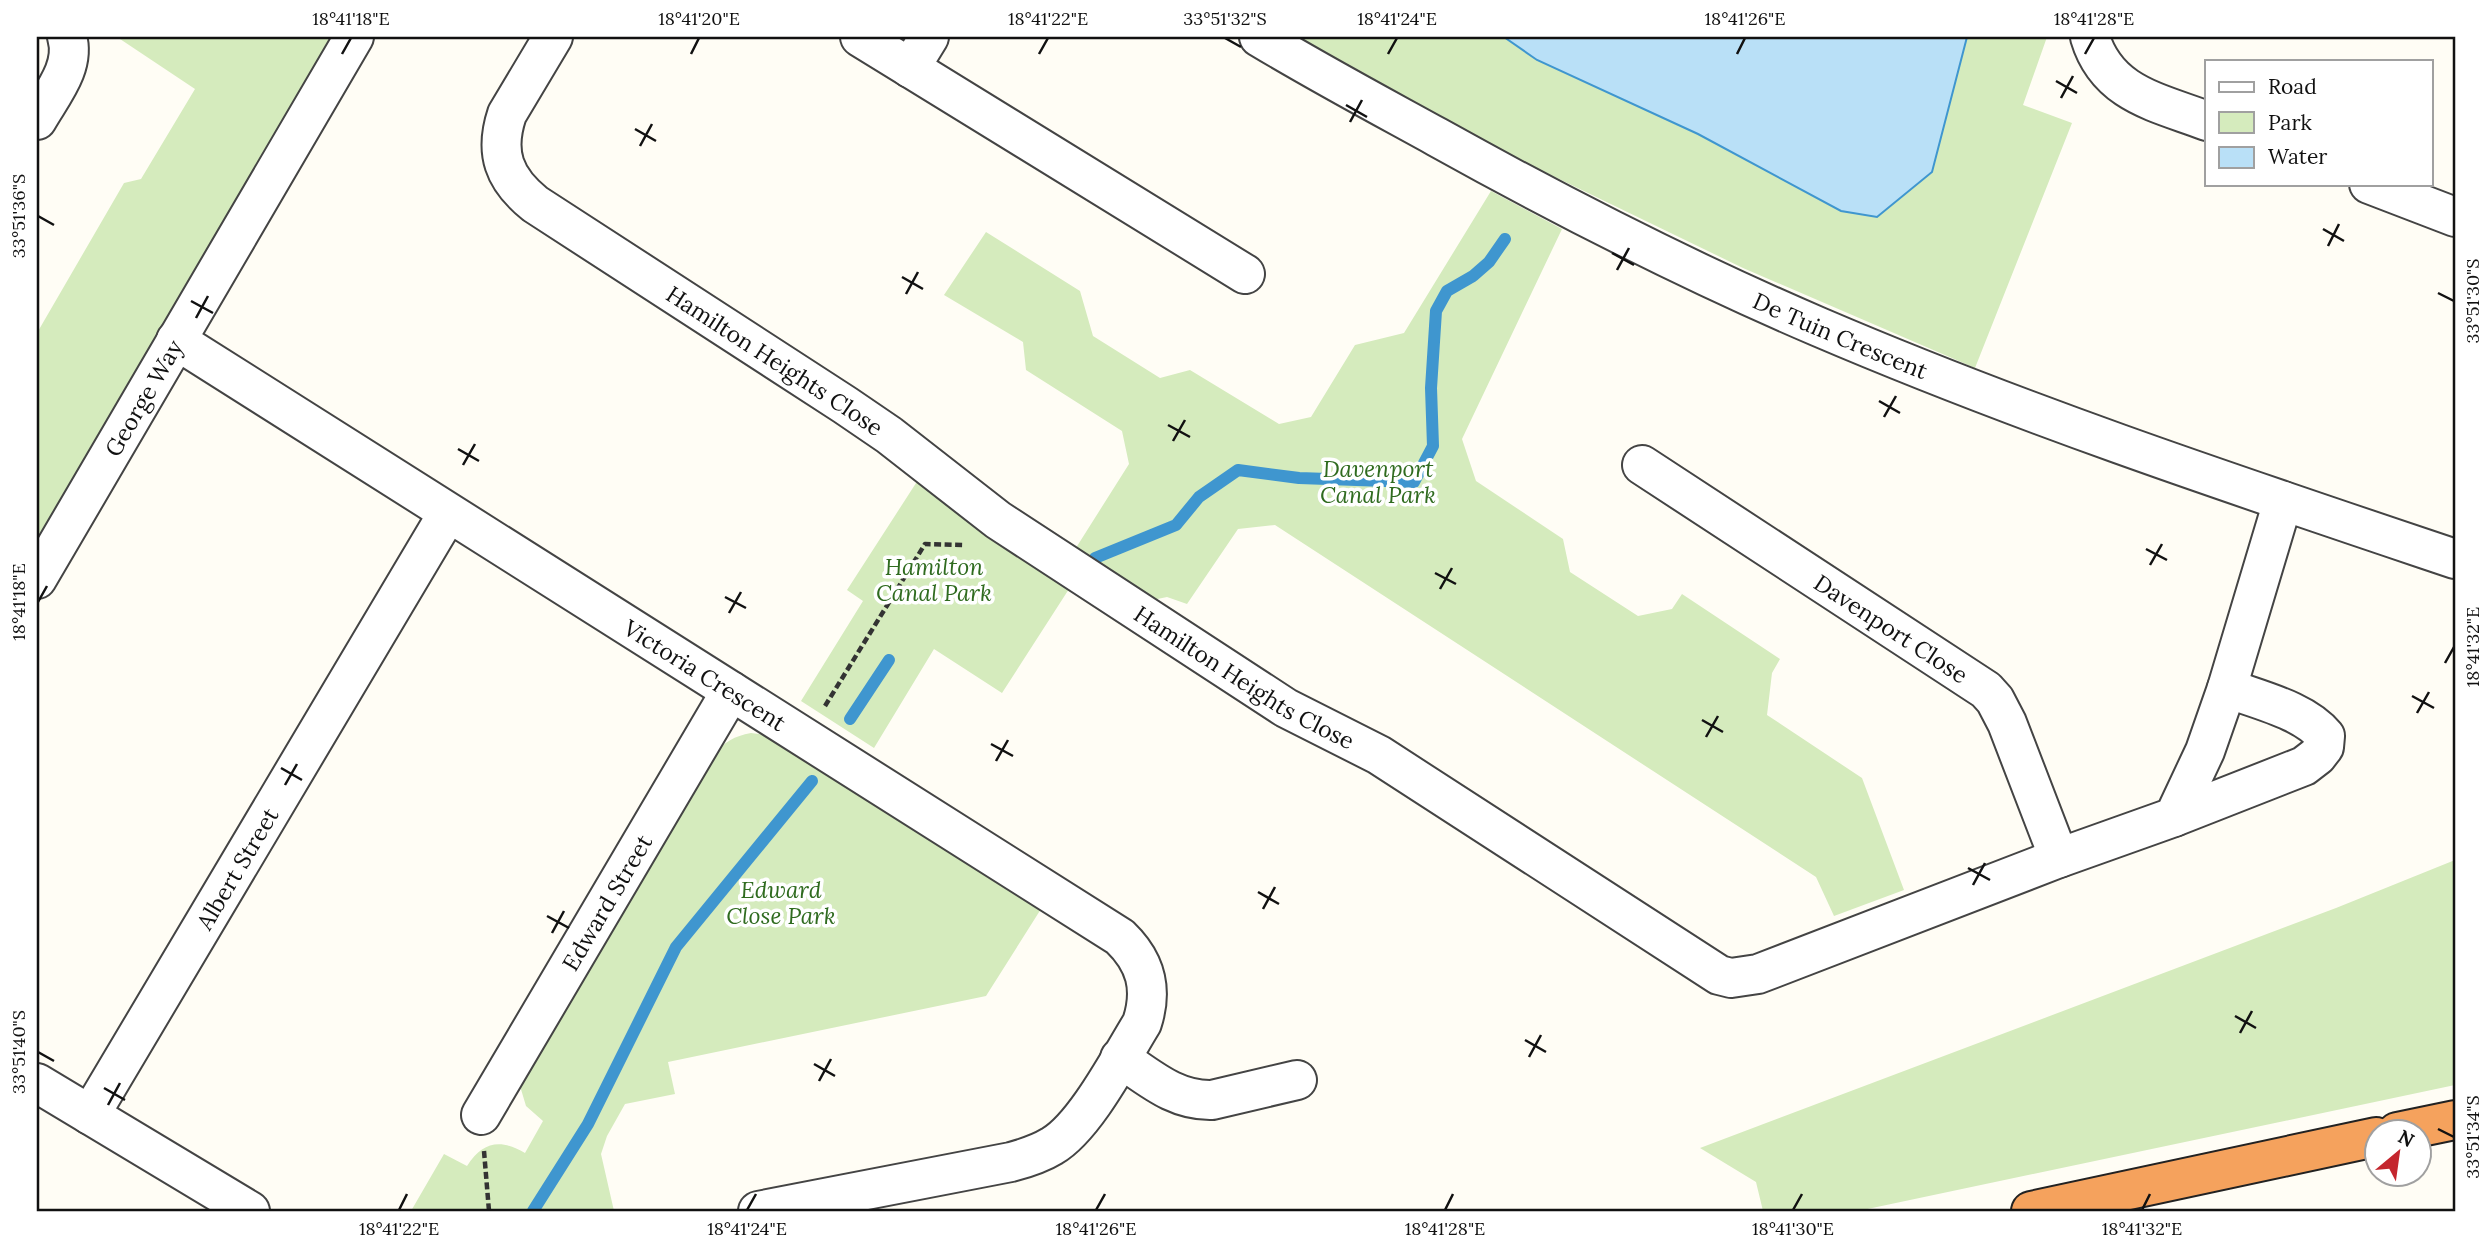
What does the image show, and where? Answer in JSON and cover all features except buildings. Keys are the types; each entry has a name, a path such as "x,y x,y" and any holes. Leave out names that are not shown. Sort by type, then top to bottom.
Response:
{"highway":[{"path":"2432,1125 2455,1120"},
{"path":"2031,1211 2362,1140"}],"street":[{"path":"37,120 69,64 68,37"},
{"name":"George Way","path":"37,579 354,37"},
{"name":"Hamilton Heights Close","path":"553,37 507,114 502,128 502,157 509,175 520,191 889,435 998,520 1286,708 1379,755 1708,969 1731,978 1758,974 2059,858 2290,773 2317,757 2324,747 2325,736 2303,717 2227,688"},
{"path":"860,37 920,52 1245,274"},
{"name":"De Tuin Crescent","path":"1259,37 1551,201 1818,327 2151,456 2455,559"},
{"path":"2090,37 2094,52 2116,82 2132,92 2205,120"},
{"path":"2374,186 2455,217"},
{"name":"Victoria Crescent","path":"176,341 1120,937 1131,948 1145,974 1148,990 1142,1023 1073,1129 1054,1145 1034,1156 758,1211"},
{"name":"Davenport Close","path":"1642,464 1986,690 1996,700 2007,723 2059,858"},
{"path":"2174,817 2205,751 2227,688 2283,501"},
{"name":"Albert Street","path":"90,1115 448,513"},
{"name":"Edward Street","path":"481,1115 732,691"},
{"path":"1120,1058 1175,1094 1200,1100 1212,1100 1297,1080"},
{"path":"37,1083 250,1211"}],"path":[{"path":"805,738 925,544 975,545"},
{"path":"481,1115 489,1211"}],"green space":[{"path":"117,37 335,37 37,543 37,333 124,183 141,179 195,89"},
{"path":"1298,37 2047,37 2023,105 2072,123 1975,368 1743,268 1524,162"},
{"name":"Davenport Canal Park","path":"1491,191 1562,229 1462,439 1476,481 1563,539 1570,572 1638,616 1672,609 1682,594 1780,659 1772,673 1767,715 1862,778 1904,890 1834,916 1816,877 1275,525 1238,529 1187,604 1167,597 1148,601 1074,551 1129,464 1122,431 1026,370 1023,342 944,295 986,232 1080,291 1093,336 1160,378 1190,370 1279,424 1311,417 1355,345 1404,333"},
{"name":"Hamilton Canal Park","path":"918,480 991,538 1069,589 1002,693 934,649 874,748 801,701 863,601 847,590"},
{"name":"Edward Close Park","path":"751,733 765,735 1041,909 986,996 668,1062 675,1094 625,1104 607,1136 601,1154 614,1211 411,1211 444,1154 467,1166 479,1151 493,1145 508,1146 525,1153 543,1121 526,1106 520,1086 713,755 730,740"},
{"path":"2455,860 2455,1085 1858,1211 1763,1211 1756,1182 1700,1148 2336,908"}],"water":[{"path":"1504,37 1967,37 1932,172 1877,217 1841,211 1698,134 1537,60"}],"waterway":[{"path":"1095,558 1176,525 1199,497 1238,470 1299,478 1414,482 1433,446 1431,388 1436,311 1447,291 1473,276 1489,262 1505,239"},
{"path":"850,719 889,660"},
{"path":"533,1211 588,1124 676,947 812,781"}]}
